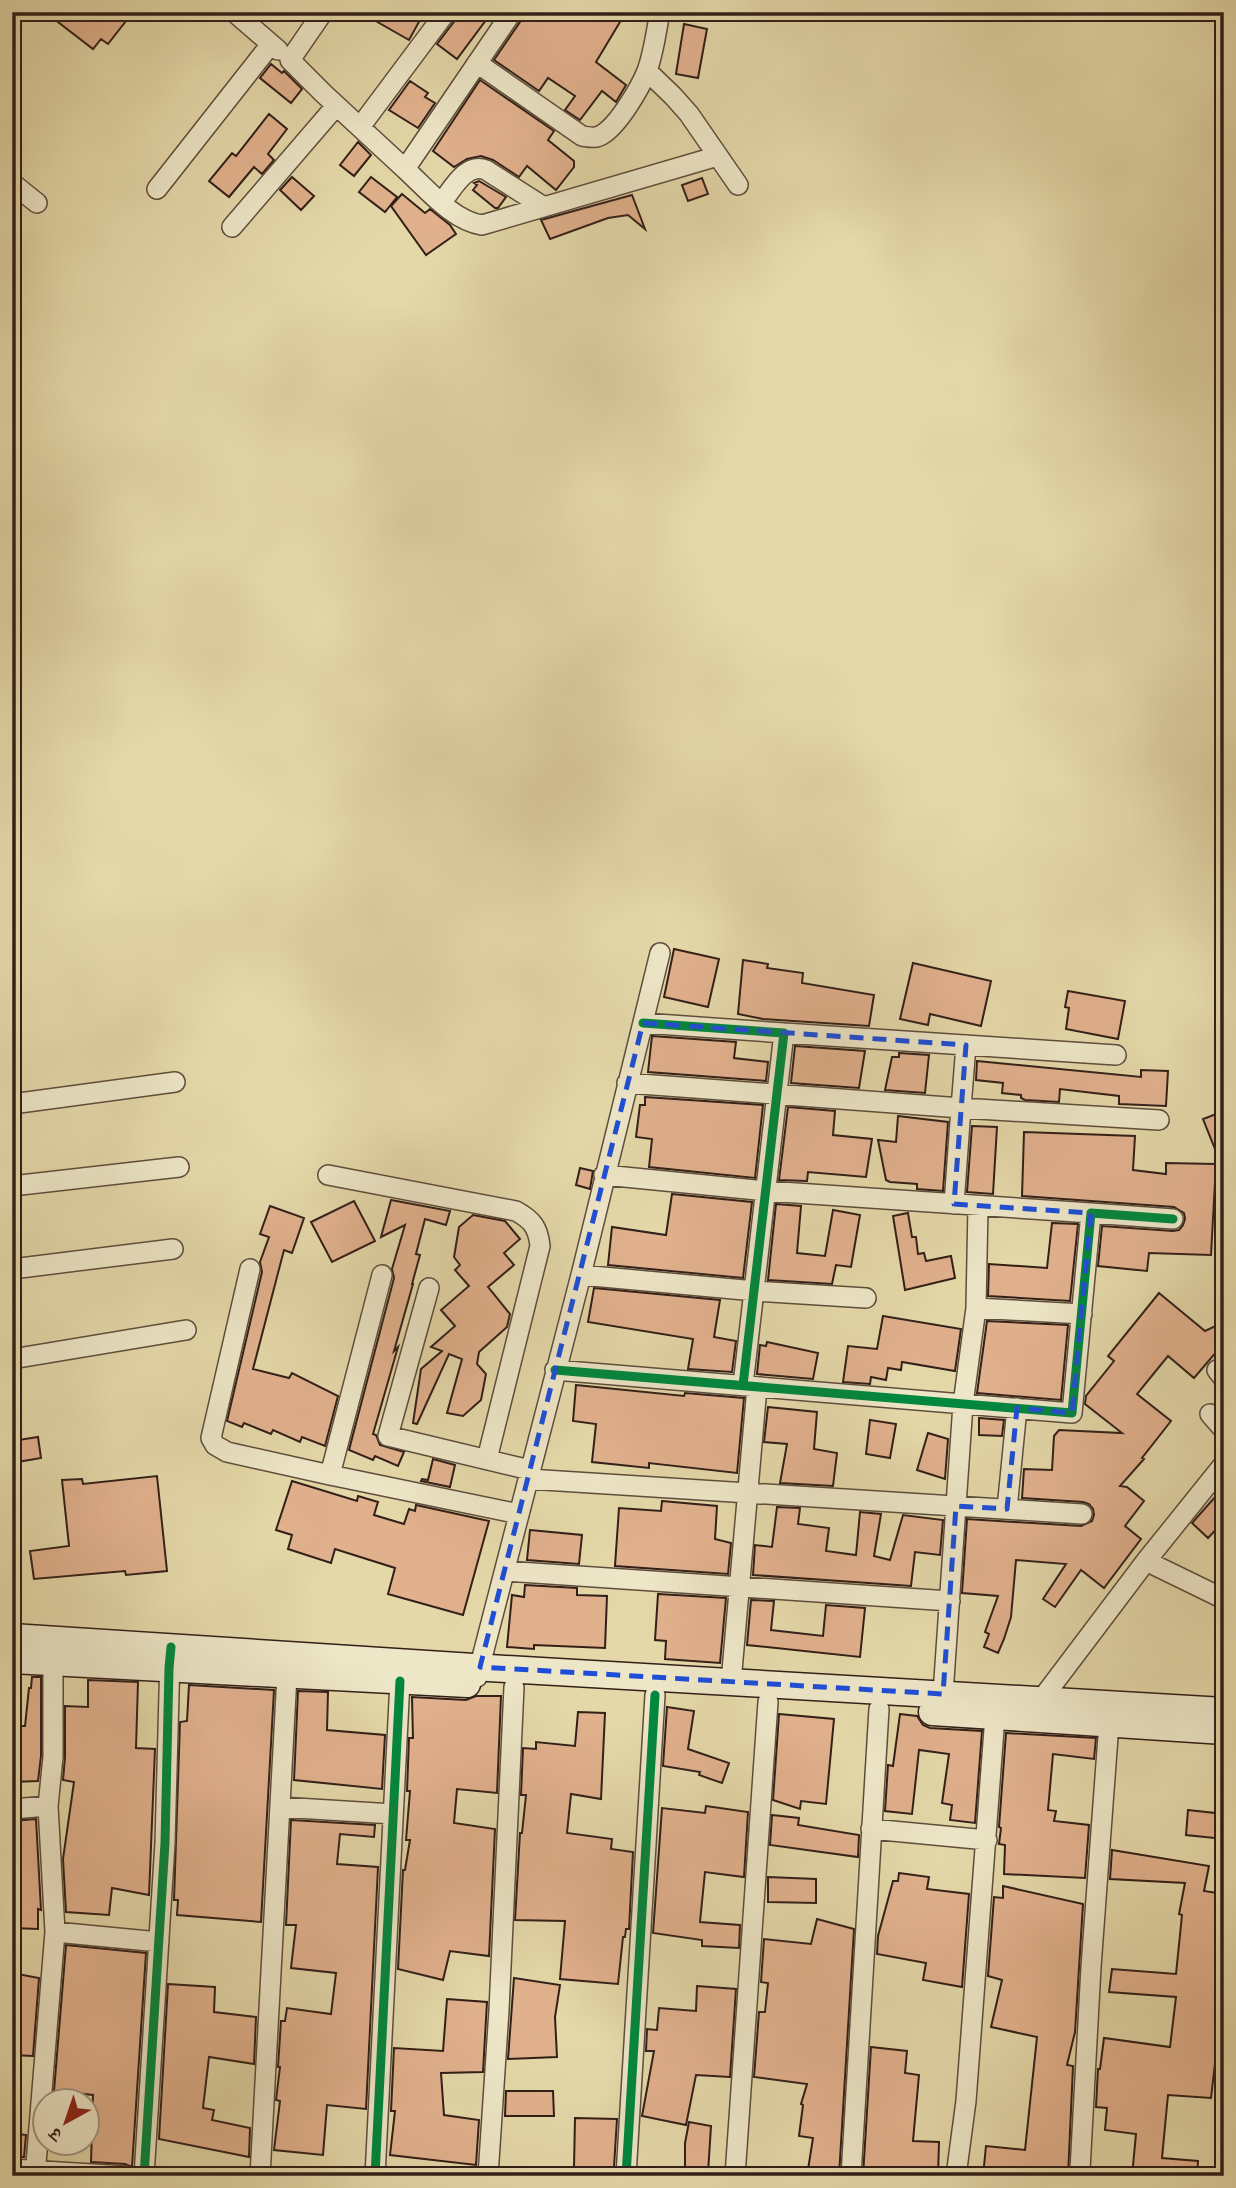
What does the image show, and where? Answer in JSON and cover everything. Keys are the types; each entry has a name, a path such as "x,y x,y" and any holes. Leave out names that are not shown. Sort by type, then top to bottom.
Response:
{"main road":[{"path":"12,1637 287,1675 400,1681 478,1676 514,1687 1224,1731"},
{"path":"12,1660 53,1662 170,1658 478,1676 731,1682 1224,1711"}],"street":[{"path":"234,12 290,60 336,106 457,216 469,223 482,225 718,156"},
{"path":"290,60 323,12"},
{"path":"360,127 446,12"},
{"path":"405,169 512,12"},
{"path":"477,63 582,136 594,138 615,123 647,71 660,12"},
{"path":"157,189 271,44"},
{"path":"647,71 689,114 738,185"},
{"path":"232,227 336,106"},
{"path":"442,202 466,173 479,167 544,207"},
{"path":"12,183 37,203"},
{"path":"478,1676 660,953"},
{"path":"643,1023 1116,1055"},
{"path":"731,1682 747,1493 755,1291 784,1033"},
{"path":"954,1204 966,1045"},
{"path":"12,1104 175,1082"},
{"path":"627,1083 961,1108 1159,1119"},
{"path":"12,1186 179,1167"},
{"path":"328,1175 516,1211 530,1219 538,1231 540,1246 486,1460"},
{"path":"604,1175 766,1191 1173,1219"},
{"path":"943,1694 963,1404 976,1308 978,1206"},
{"path":"555,1370 1072,1413 1091,1213"},
{"path":"12,1269 173,1249"},
{"path":"250,1269 211,1438 215,1445 227,1452 519,1514"},
{"path":"330,1475 382,1275"},
{"path":"581,1275 866,1298"},
{"path":"429,1288 388,1436 486,1460 529,1475 747,1493 1082,1514"},
{"path":"976,1308 1082,1314"},
{"path":"12,1359 186,1330"},
{"path":"1007,1509 1017,1408"},
{"path":"1210,1414 1224,1430"},
{"path":"1041,1700 1146,1561 1224,1464"},
{"path":"1146,1561 1224,1598"},
{"path":"505,1571 950,1601"},
{"path":"144,2176 165,1843 170,1658"},
{"path":"35,2173 55,1932 48,1806 53,1757 53,1662"},
{"path":"260,2176 287,1675"},
{"path":"374,2176 400,1681"},
{"path":"488,2176 499,2010 514,1687"},
{"path":"626,2176 655,1695"},
{"path":"735,2176 768,1702"},
{"path":"851,2176 879,1709"},
{"path":"956,2176 966,2101 995,1716"},
{"path":"1080,2170 1091,1967 1109,1723"},
{"path":"12,1809 48,1806"},
{"path":"280,1807 393,1814"},
{"path":"871,1829 987,1840"},
{"path":"55,1932 159,1942"},
{"path":"12,2169 35,2173 124,2176"}],"highlighted area":[{"path":"643,1023 966,1045 954,1204 1091,1213 1072,1413 1017,1408 1007,1509 956,1506 943,1694 480,1667"}],"building":[{"path":"45,12 133,12 108,44 101,39 93,49"},
{"path":"360,12 405,12 420,20 409,40"},
{"path":"458,12 492,12 457,59 437,44 456,19"},
{"path":"524,12 626,12 596,62 626,85 616,102 602,91 580,120 565,110 575,96 548,78 539,91 494,60"},
{"path":"684,24 707,29 698,78 676,74"},
{"path":"271,64 282,73 284,71 302,89 291,103 260,78"},
{"path":"480,80 554,131 548,140 574,161 574,167 556,190 527,166 519,177 493,160 481,156 467,159 454,167 433,151"},
{"path":"410,81 428,93 425,97 435,103 418,128 389,110"},
{"path":"269,114 287,129 268,154 274,160 262,174 254,167 229,197 209,181 232,153 236,156"},
{"path":"358,142 371,155 354,176 340,165"},
{"path":"292,177 314,196 301,210 280,190"},
{"path":"371,177 397,197 385,212 359,192"},
{"path":"702,178 708,194 688,201 682,185"},
{"path":"479,181 506,197 498,208 473,190 477,185 474,183"},
{"path":"402,194 425,213 430,209 450,225 456,234 426,255 391,206"},
{"path":"632,195 645,229 628,215 608,218 550,239 541,220"},
{"path":"674,949 719,959 708,1007 664,997"},
{"path":"743,960 768,964 767,968 803,973 802,983 874,995 869,1026 763,1019 738,1014"},
{"path":"913,963 991,981 981,1026 930,1014 928,1025 900,1019"},
{"path":"1068,991 1125,1001 1118,1039 1066,1029 1069,1008 1065,1007"},
{"path":"652,1036 736,1042 734,1058 768,1062 766,1081 648,1072"},
{"path":"795,1046 865,1051 859,1088 791,1083"},
{"path":"899,1053 929,1055 925,1093 885,1090 892,1057 899,1057"},
{"path":"977,1061 1141,1077 1141,1070 1168,1071 1166,1106 1119,1104 1119,1096 1060,1089 1059,1102 1025,1100 1021,1095 1002,1093 1003,1083 976,1080"},
{"path":"645,1097 763,1105 755,1178 649,1167 652,1139 636,1137 640,1105 645,1105"},
{"path":"788,1107 835,1111 833,1135 872,1139 866,1177 808,1172 807,1181 779,1180"},
{"path":"1224,1111 1224,1169 1223,1169 1203,1119"},
{"path":"898,1116 948,1122 943,1191 917,1189 917,1184 886,1180 878,1140 896,1142"},
{"path":"972,1126 997,1127 993,1194 967,1192"},
{"path":"1024,1132 1135,1136 1133,1170 1166,1174 1166,1163 1216,1164 1211,1255 1149,1253 1147,1271 1098,1266 1102,1226 1173,1231 1179,1230 1183,1225 1184,1213 1174,1207 1022,1196"},
{"path":"580,1168 593,1171 590,1189 576,1185"},
{"path":"672,1194 752,1202 743,1278 608,1265 612,1227 666,1235"},
{"path":"391,1200 450,1211 446,1225 425,1219 416,1254 420,1255 394,1351 398,1347 373,1434 380,1445 404,1452 398,1466 375,1456 373,1460 349,1450 394,1278 392,1269 405,1225 381,1237"},
{"path":"354,1201 375,1241 332,1262 311,1222"},
{"path":"776,1204 801,1206 797,1253 825,1256 833,1210 860,1215 851,1267 836,1265 832,1284 768,1280"},
{"path":"270,1206 304,1218 292,1253 284,1250 253,1369 289,1378 292,1373 338,1396 325,1446 302,1437 300,1442 273,1430 271,1434 244,1423 242,1427 227,1421 262,1272 260,1262 269,1237 260,1234"},
{"path":"908,1213 918,1254 924,1253 926,1261 951,1256 955,1278 905,1290 893,1216"},
{"path":"473,1215 505,1221 520,1239 504,1253 514,1265 488,1287 510,1314 507,1327 479,1352 477,1364 486,1374 481,1400 463,1416 447,1413 462,1359 449,1354 417,1424 413,1423 421,1369 442,1351 431,1347 455,1326 441,1310 469,1286 455,1270 460,1265 454,1257 459,1227"},
{"path":"1052,1223 1078,1224 1070,1301 988,1296 989,1264 1047,1268"},
{"path":"594,1288 720,1300 714,1337 736,1341 732,1372 688,1369 693,1339 588,1322"},
{"path":"1159,1293 1205,1331 1224,1322 1224,1343 1194,1378 1168,1356 1137,1394 1171,1421 1142,1458 1144,1459 1120,1486 1127,1487 1144,1501 1125,1526 1141,1539 1104,1588 1081,1570 1055,1607 1043,1599 1066,1564 1016,1560 1011,1617 1004,1639 998,1653 984,1647 989,1634 985,1632 998,1596 962,1593 967,1519 1081,1526 1092,1521 1093,1509 1083,1502 1022,1498 1024,1469 1052,1470 1054,1436 1059,1430 1122,1433 1085,1404 1086,1396 1114,1361 1108,1356"},
{"path":"883,1316 961,1329 955,1371 902,1362 901,1370 888,1368 886,1380 871,1377 870,1384 843,1382 848,1346 877,1349"},
{"path":"987,1321 1068,1325 1061,1400 977,1393"},
{"path":"767,1342 818,1353 813,1379 757,1374 760,1345 766,1346"},
{"path":"576,1385 684,1396 685,1393 744,1398 737,1473 649,1463 649,1468 592,1462 596,1424 573,1421"},
{"path":"768,1407 817,1412 814,1449 837,1453 833,1486 780,1483 787,1444 764,1442"},
{"path":"979,1418 1004,1420 1002,1436 979,1435"},
{"path":"870,1420 896,1424 890,1458 866,1454"},
{"path":"928,1433 948,1439 945,1479 917,1470"},
{"path":"38,1437 41,1458 12,1463 12,1441"},
{"path":"433,1459 455,1465 450,1487 421,1481 428,1480"},
{"path":"157,1476 167,1571 126,1575 125,1571 34,1579 30,1551 69,1546 62,1480 82,1479 83,1484"},
{"path":"292,1481 357,1501 358,1496 378,1502 374,1515 404,1524 409,1509 415,1511 416,1505 489,1521 463,1615 388,1594 395,1568 335,1549 331,1563 288,1549 292,1535 276,1530"},
{"path":"1224,1487 1224,1521 1208,1538 1192,1523"},
{"path":"662,1501 717,1506 715,1539 731,1543 728,1574 615,1566 619,1508 661,1511"},
{"path":"777,1507 800,1508 798,1524 829,1528 826,1551 856,1555 860,1512 881,1514 874,1556 890,1560 903,1515 943,1520 940,1555 915,1552 911,1586 753,1575 755,1545 772,1547"},
{"path":"530,1530 582,1535 579,1564 527,1560"},
{"path":"525,1585 577,1588 577,1595 607,1596 605,1648 534,1645 534,1649 507,1647 512,1595 524,1597"},
{"path":"658,1594 726,1598 720,1663 665,1659 666,1641 655,1640"},
{"path":"751,1600 774,1601 771,1630 823,1636 826,1605 865,1608 860,1657 747,1645"},
{"path":"32,1677 41,1677 41,1756 38,1781 12,1782 12,1726 25,1726"},
{"path":"88,1680 138,1682 136,1748 155,1749 149,1895 112,1888 109,1915 66,1912 63,1859 74,1782 63,1780 65,1706 88,1707"},
{"path":"189,1685 274,1690 261,1922 177,1915 178,1900 174,1900 180,1722 187,1721"},
{"path":"298,1691 328,1692 327,1730 385,1735 382,1789 294,1780"},
{"path":"476,1696 501,1696 497,1793 457,1789 454,1823 495,1829 489,1956 450,1951 443,1980 398,1969 403,1870 410,1840 406,1840 410,1791 407,1791 409,1738 413,1738 412,1697 466,1700"},
{"path":"667,1707 694,1711 688,1749 729,1763 722,1783 699,1775 700,1772 663,1766"},
{"path":"578,1712 605,1713 601,1799 571,1794 567,1833 612,1839 611,1849 633,1852 629,1929 626,1929 623,1937 618,1984 560,1979 565,1921 515,1920 520,1833 526,1795 521,1795 523,1748 536,1749 536,1742 575,1746"},
{"path":"779,1714 834,1719 826,1804 801,1801 800,1809 773,1800"},
{"path":"900,1714 917,1716 923,1725 930,1728 982,1731 975,1823 950,1820 952,1805 942,1803 949,1754 919,1750 912,1814 885,1811 888,1765 893,1766"},
{"path":"1006,1733 1096,1738 1094,1759 1053,1754 1048,1810 1056,1811 1054,1821 1089,1825 1085,1878 1004,1874 1005,1845 999,1844 999,1827"},
{"path":"706,1806 748,1812 744,1877 705,1872 700,1922 740,1925 739,1948 702,1946 702,1940 653,1933 662,1808 705,1813"},
{"path":"1188,1810 1224,1814 1224,1839 1186,1835"},
{"path":"772,1815 799,1818 798,1825 859,1835 858,1857 770,1845"},
{"path":"36,1819 41,1910 38,1909 38,1929 12,1928 12,1821"},
{"path":"291,1820 375,1825 374,1837 340,1834 337,1864 378,1867 366,2109 327,2105 323,2155 274,2150 280,2101 276,2100 281,2021 285,2021 287,2008 331,2014 336,1973 291,1968 296,1925 286,1925"},
{"path":"1112,1850 1209,1866 1204,1891 1224,1894 1224,2030 1219,2029 1211,2098 1168,2095 1162,2158 1198,2161 1197,2176 1132,2176 1136,2134 1105,2130 1107,2108 1096,2107 1098,2069 1104,2038 1170,2047 1176,1997 1109,1992 1112,1969 1176,1974 1182,1915 1179,1914 1185,1883 1110,1879"},
{"path":"899,1873 929,1877 927,1889 969,1894 962,1987 923,1980 926,1963 877,1954 878,1936 893,1881 898,1881"},
{"path":"768,1877 816,1879 816,1903 768,1902"},
{"path":"1003,1886 1083,1904 1075,2032 1067,2065 1073,2066 1068,2176 983,2176 986,2146 1025,2150 1037,2037 991,2027 1002,1980 988,1976 994,1897 1003,1898"},
{"path":"817,1919 854,1929 839,2176 807,2176 813,2138 799,2136 801,2104 807,2084 754,2077 759,2012 765,2012 768,1983 761,1982 764,1939 811,1944"},
{"path":"66,1945 146,1953 132,2167 125,2164 91,2162 91,2156 102,2156 102,2086 54,2086"},
{"path":"12,1973 39,1978 33,2056 12,2055"},
{"path":"514,1978 560,1985 555,2017 557,2057 508,2059"},
{"path":"168,1984 215,1987 214,2012 256,2017 254,2064 209,2057 203,2108 214,2110 212,2120 250,2128 249,2157 159,2139"},
{"path":"697,1986 736,1989 730,2077 696,2075 686,2125 642,2116 654,2051 646,2051 647,2029 657,2030 659,2008 696,2011"},
{"path":"447,1999 487,2002 483,2072 441,2073 444,2115 479,2120 476,2165 390,2155 395,2111 391,2111 394,2048 443,2051"},
{"path":"871,2047 907,2051 905,2073 919,2075 913,2141 939,2142 938,2176 863,2176"},
{"path":"506,2091 553,2091 554,2116 505,2116"},
{"path":"575,2118 617,2119 614,2167 574,2167"},
{"path":"689,2122 711,2126 708,2173 685,2172 685,2143"},
{"path":"12,2133 26,2135 24,2157 12,2157"}],"cycle path":[{"path":"643,1023 784,1033 743,1385"},
{"path":"555,1370 1072,1413 1091,1213 1173,1219"},
{"path":"144,2176 165,1843 171,1647"},
{"path":"375,2176 400,1681"},
{"path":"626,2176 655,1695"}]}
